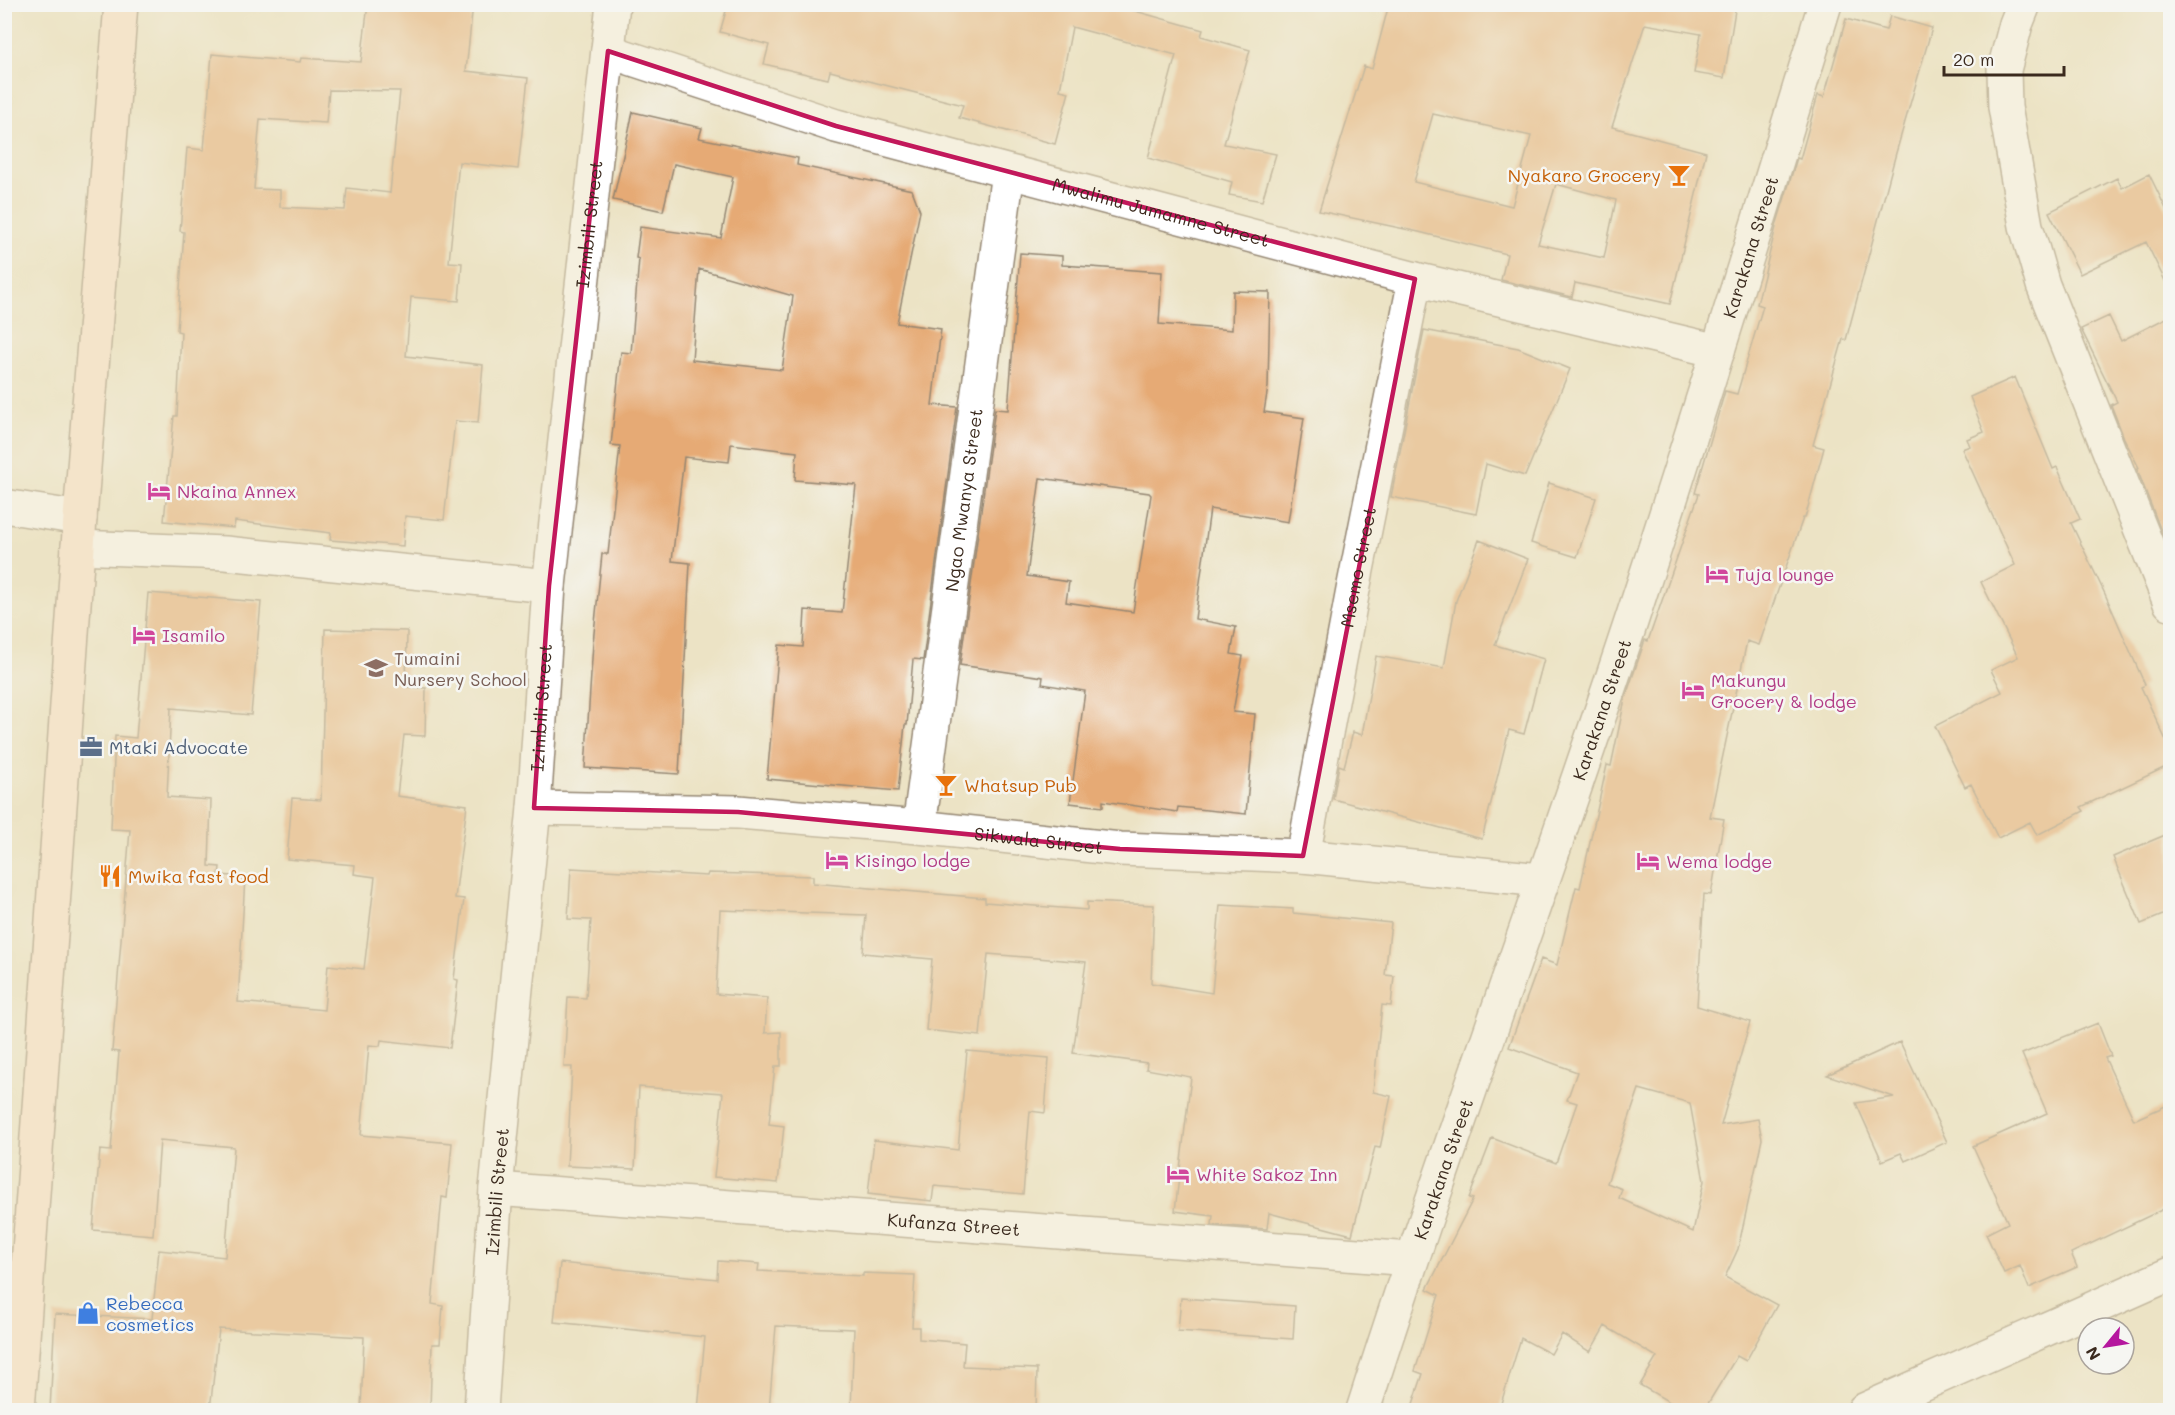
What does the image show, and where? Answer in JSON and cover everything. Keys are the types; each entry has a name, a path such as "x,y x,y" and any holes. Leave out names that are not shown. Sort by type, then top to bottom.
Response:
{"main road":[{"path":"18,1410 79,532 121,4"}],"street":[{"name":"Izimbili Street","path":"481,1410 496,1189 534,808 549,586 613,4"},
{"name":"Karakana Street","path":"1363,1410 1411,1259 1630,625 1718,351 1825,4"},
{"path":"2024,4 2016,24 2004,70 2005,107 2026,226 2043,285 2170,603"},
{"name":"Mwalimu Jumamne Street","path":"609,51 836,126 1415,279 1718,351"},
{"name":"Ngao Mwanya Street","path":"919,827 1008,172"},
{"name":"Msemo Street","path":"1304,856 1355,579 1415,279"},
{"path":"4,506 79,532 225,553 549,586"},
{"name":"Sikwala Street","path":"534,808 738,812 919,827 1120,849 1304,856 1541,880"},
{"name":"Kufanza Street","path":"496,1189 1411,1259"},
{"path":"1864,1410 1930,1396 2170,1274"}],"highlighted area":[{"path":"608,51 836,126 1415,279 1303,856 1120,849 738,812 534,808 549,586"}],"building":[{"path":"368,4 473,4 466,71 528,78 518,169 459,162 449,262 462,263 459,301 411,297 406,356 483,365 478,423 455,421 444,520 405,516 403,546 330,540 331,533 235,521 234,528 164,521 174,416 177,416 181,332 177,331 184,232 180,231 187,148 204,150 212,54 300,62 301,58 361,62","holes":["329,90 400,91 390,193 347,188 345,210 280,207 280,190 254,189 260,119 326,123"]},
{"path":"728,4 1110,4 1203,30 1201,36 1250,50 1224,144 1276,154 1262,201 1229,195 1232,182 1148,158 1176,55 1072,27 1060,90 1069,92 1055,144 959,118 963,105 830,71 828,79 764,64 769,45 720,32"},
{"path":"1389,4 1736,4 1724,78 1694,73 1701,34 1645,24 1612,127 1706,152 1670,304 1575,283 1572,297 1501,280 1507,254 1419,232 1319,211 1364,66 1372,69","holes":["1433,114 1531,136 1512,206 1414,182","1556,184 1616,200 1604,258 1538,244"]},
{"path":"1890,16 1932,28 1846,340 1843,339 1813,445 1824,448 1805,518 1803,518 1759,645 1747,641 1710,817 1724,819 1711,895 1704,894 1697,1006 1750,1022 1721,1125 1758,1119 1762,1139 1738,1249 1725,1277 1777,1305 1746,1361 1737,1356 1704,1410 1683,1410 1640,1385 1657,1357 1605,1326 1590,1352 1562,1334 1551,1354 1521,1338 1499,1410 1411,1410 1423,1374 1415,1371 1439,1295 1427,1289 1473,1199 1469,1198 1492,1138 1556,1163 1577,1103 1567,1100 1577,1072 1509,1047 1541,959 1557,965 1576,887 1580,888 1607,765 1611,766 1625,699 1645,640 1648,641 1699,494 1695,493 1725,391 1737,394 1763,306 1757,304 1777,223 1797,158 1800,159 1818,95 1824,97 1846,19 1886,30","holes":["1639,1089 1690,1103 1704,1181 1693,1232 1619,1198 1622,1189 1607,1183"]},
{"path":"633,112 702,128 699,138 798,158 797,165 912,190 920,211 897,323 941,329 932,405 957,407 923,660 913,659 898,791 767,779 779,645 803,647 805,610 842,613 856,485 795,480 797,452 731,444 729,462 684,457 672,561 690,563 679,774 585,768 593,643 602,554 608,554 620,446 611,445 621,352 631,353 640,227 721,238 733,177 674,164 663,211 613,200","holes":["699,269 793,296 782,370 692,360"]},
{"path":"2149,174 2170,217 2170,291 2146,242 2080,274 2049,212 2117,178 2122,188"},
{"path":"1020,253 1062,256 1062,265 1162,272 1159,324 1232,330 1233,291 1270,292 1268,387 1264,412 1304,418 1288,522 1210,509 1195,619 1236,627 1231,654 1243,656 1233,712 1255,714 1246,814 1178,807 1177,812 1103,801 1103,807 1070,803 1085,691 1042,684 1043,677 960,665 995,409 1008,410","holes":["1040,478 1151,495 1133,612 1066,602 1069,582 1027,576"]},
{"path":"2109,316 2121,341 2170,316 2170,554 2137,469 2139,468 2111,405 2117,402 2081,329"},
{"path":"1424,330 1518,348 1570,369 1525,476 1486,464 1476,514 1391,497"},
{"path":"2015,377 2053,469 2057,467 2080,519 2071,523 2145,685 2141,687 2170,749 2170,765 2081,807 2084,811 2037,835 2030,822 1998,838 1971,784 1965,787 1935,726 2002,692 1991,670 2018,657 1981,582 2015,565 1962,449 1970,446 1967,439 1984,432 1970,397"},
{"path":"1549,483 1596,498 1577,557 1531,543"},
{"path":"1479,540 1528,559 1495,645 1544,659 1524,734 1509,730 1482,839 1333,799 1339,765 1344,767 1353,732 1362,735 1376,656 1444,668 1456,601"},
{"path":"148,593 261,602 251,715 171,708 167,797 211,800 209,866 220,867 219,875 245,877 238,1002 324,1010 328,965 364,969 375,877 354,874 355,865 287,859 292,798 321,800 325,629 407,631 406,687 426,688 425,736 404,735 397,796 467,805 455,898 464,899 454,979 458,980 450,1048 381,1040 380,1046 369,1045 361,1135 452,1143 447,1198 442,1197 432,1304 443,1306 440,1344 432,1344 430,1410 361,1410 364,1337 219,1329 210,1410 50,1410 55,1314 152,1319 159,1250 225,1257 234,1147 160,1140 153,1235 93,1230 100,1150 111,1151 119,1052 112,1051 130,830 111,829 115,736 136,738"},
{"path":"2170,833 2170,912 2141,924 2113,857"},
{"path":"571,868 707,876 708,873 813,876 813,883 985,898 985,902 1087,910 1087,902 1154,905 1151,983 1212,993 1220,905 1293,909 1293,913 1391,923 1385,975 1394,976 1391,1006 1382,1005 1373,1092 1391,1096 1380,1148 1375,1147 1352,1235 1269,1213 1267,1229 1212,1225 1213,1216 1175,1211 1191,1077 1146,1069 1147,1063 1073,1053 1086,962 988,954 980,1036 926,1030 932,959 863,953 866,915 720,910 716,994 767,998 765,1033 781,1032 781,1066 775,1066 769,1124 784,1126 778,1183 714,1177 723,1093 639,1087 635,1169 567,1166 572,1067 564,1067 568,997 586,998 591,920 568,919"},
{"path":"2098,1023 2111,1056 2105,1058 2134,1120 2170,1104 2170,1206 2071,1253 2077,1267 2029,1288 2020,1266 2004,1273 1986,1234 2008,1223 1973,1146 2047,1113 2022,1054"},
{"path":"1900,1042 1947,1142 1905,1161 1901,1153 1882,1161 1856,1103 1894,1097 1827,1075"},
{"path":"967,1051 1049,1058 1045,1113 1030,1111 1023,1194 934,1186 932,1201 868,1194 874,1140 958,1150"},
{"path":"718,1261 759,1264 758,1271 863,1276 863,1273 915,1275 912,1327 919,1327 919,1339 965,1343 963,1366 1037,1369 1036,1410 851,1410 854,1329 776,1326 769,1410 698,1410 705,1337 554,1322 560,1263 717,1279"},
{"path":"1181,1298 1295,1306 1293,1339 1178,1331"}],"place":[{"name":"Nyakaro Grocery","path":"1679,175"},
{"name":"Nkaina Annex","path":"159,491"},
{"name":"Tuja lounge","path":"1717,574"},
{"name":"Isamilo","path":"144,635"},
{"name":"Tumaini Nursery School","path":"376,668"},
{"name":"Makungu Grocery & lodge","path":"1693,690"},
{"name":"Mtaki Advocate","path":"91,747"},
{"name":"Whatsup Pub","path":"946,785"},
{"name":"Kisingo lodge","path":"837,860"},
{"name":"Wema lodge","path":"1648,861"},
{"name":"Mwika fast food","path":"110,876"},
{"name":"White Sakoz Inn","path":"1178,1174"},
{"name":"Rebecca cosmetics","path":"88,1313"}]}
